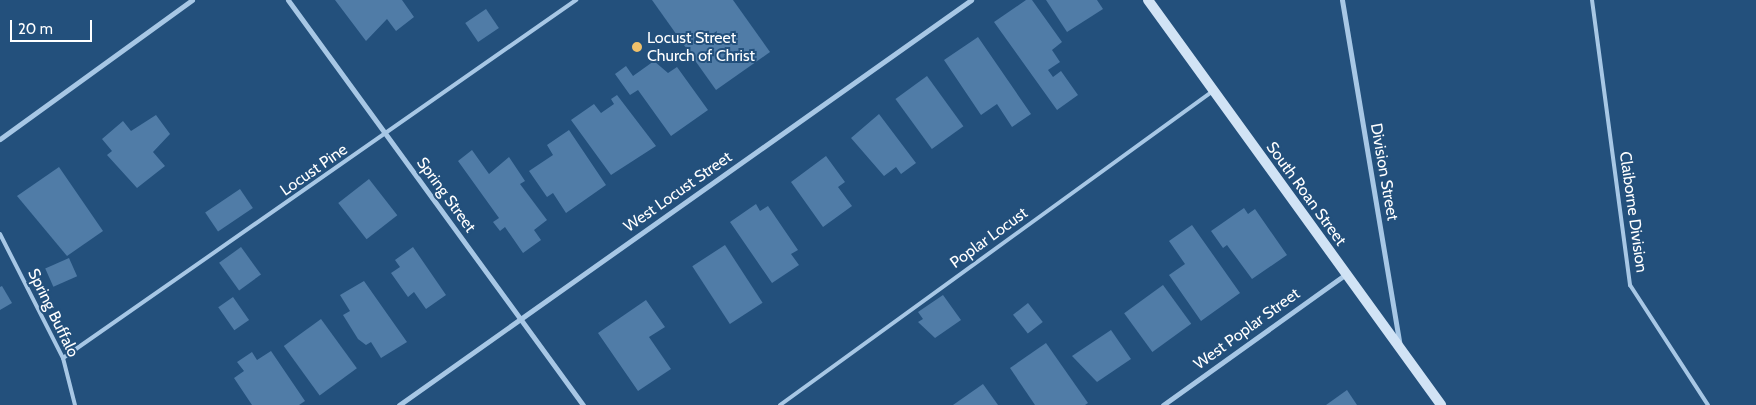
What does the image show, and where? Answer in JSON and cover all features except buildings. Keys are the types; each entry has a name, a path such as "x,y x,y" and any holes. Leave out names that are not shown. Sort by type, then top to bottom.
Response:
{"main road":[{"name":"South Roan Street","path":"1148,0 1441,405"}],"street":[{"path":"0,139 192,0"},
{"name":"Spring Street","path":"288,0 583,405"},
{"name":"West Locust Street","path":"398,405 971,0"},
{"name":"Division Street","path":"1342,0 1401,349"},
{"name":"West Poplar Street","path":"1163,405 1346,274"}],"lane":[{"name":"Locust Pine","path":"63,358 387,135 576,0"},
{"name":"Claiborne Division","path":"1592,0 1630,284 1708,405"},
{"name":"Poplar Locust","path":"780,405 1213,91"},
{"name":"Spring Buffalo","path":"0,234 63,358 75,405"}],"place":[{"name":"Locust Street Church of Christ","path":"637,47"}]}
